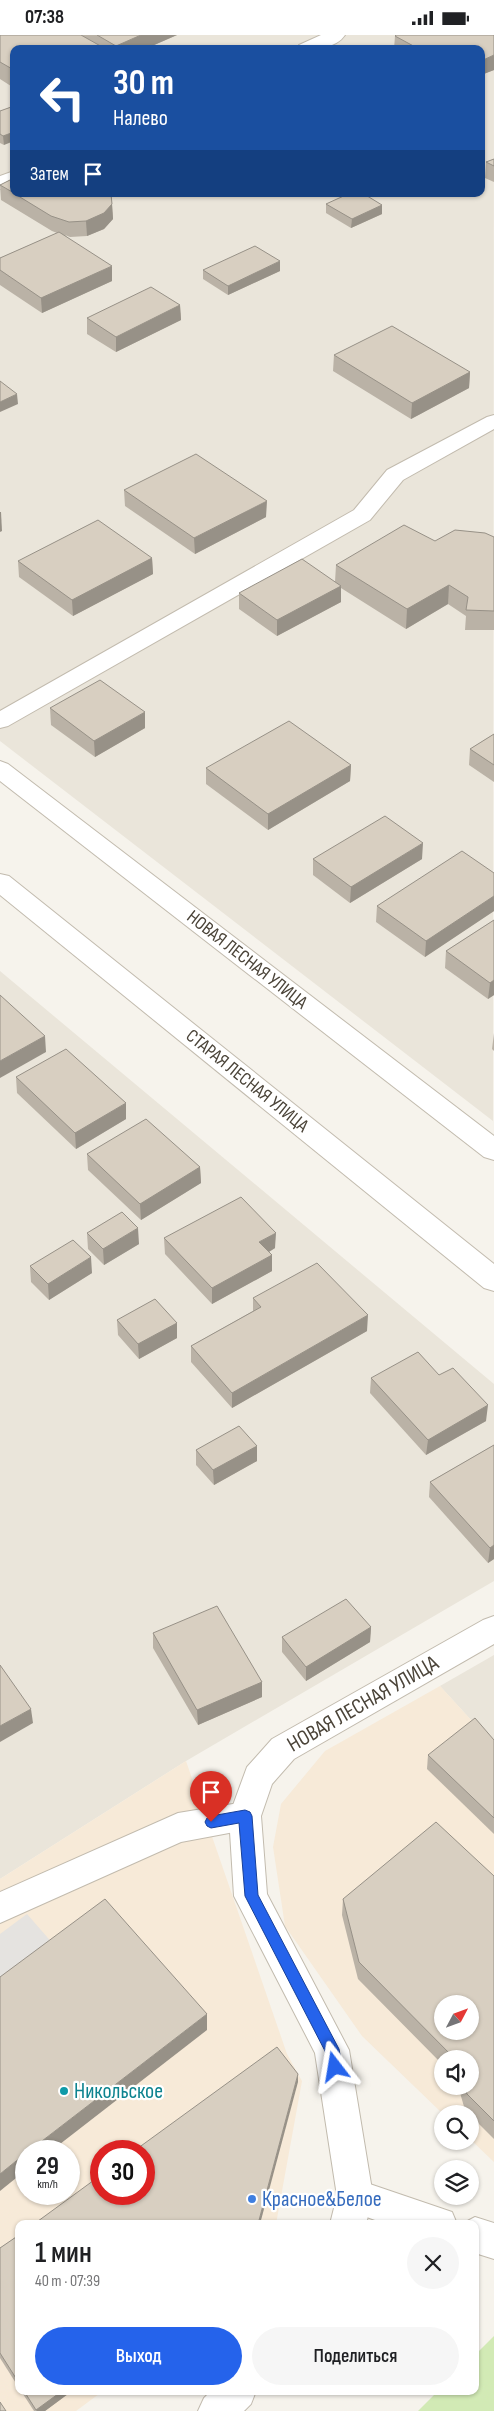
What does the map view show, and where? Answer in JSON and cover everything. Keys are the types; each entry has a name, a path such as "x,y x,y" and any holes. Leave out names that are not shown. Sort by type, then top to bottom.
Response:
{"street":[{"path":"314,45 336,35"},
{"path":"0,721 362,515 395,475 494,421"},
{"name":"НОВАЯ ЛЕСНАЯ УЛИЦА","path":"0,769 494,1150"},
{"name":"СТАРАЯ ЛЕСНАЯ УЛИЦА","path":"0,882 494,1280"},
{"name":"НОВАЯ ЛЕСНАЯ УЛИЦА","path":"352,2210 332,2049 252,1896 245,1816 258,1777 283,1749 494,1629"},
{"path":"0,1908 178,1829 245,1816"},
{"path":"352,2210 415,2220"},
{"path":"479,2236 494,2241"},
{"path":"217,2411 234,2395"}],"shaded area":[{"path":"0,35 494,35 493,1121 0,741"},
{"path":"0,971 494,1384 494,1581 186,1761 0,1879"},
{"path":"494,1655 494,1745 440,1686"},
{"path":"440,1686 494,1745 494,2162 479,2148 479,2105 434,2105 362,2036 285,1926 273,1847 281,1804 325,1751"},
{"path":"186,1761 287,2054 302,2081 277,2220 15,2220 15,2395 98,2395 76,2411 0,2411 0,1879"},
{"path":"27,1914 54,1945 0,1985 0,1934"}],"green space":[{"path":"494,2336 494,2411 418,2411 434,2395 479,2395 479,2351"}],"building":[{"path":"0,35 81,35 99,45 10,45 10,68 0,62"},
{"path":"97,35 141,35 118,45 114,45"},
{"path":"494,35 494,55 485,59 485,45 412,45 395,36"},
{"path":"10,107 10,133 3,136 0,134 0,111"},
{"path":"494,159 494,166 486,162"},
{"path":"10,180 10,191 0,185"},
{"path":"20,197 111,197 112,204 104,213 86,221 69,222 51,216"},
{"path":"341,197 369,197 382,205 352,219 326,204"},
{"path":"59,232 112,266 41,298 0,270 0,258"},
{"path":"255,246 280,261 228,286 203,270"},
{"path":"151,287 180,305 116,337 87,318"},
{"path":"392,326 470,372 412,403 334,355"},
{"path":"0,381 17,394 0,402"},
{"path":"196,454 267,501 194,538 124,490"},
{"path":"98,520 152,558 72,600 18,561"},
{"path":"404,525 435,541 455,530 485,533 494,537 494,611 466,610 468,597 449,585 407,609 336,565"},
{"path":"302,559 341,586 277,620 239,593"},
{"path":"100,680 145,712 94,741 50,708"},
{"path":"289,721 351,765 268,814 206,768"},
{"path":"494,734 494,765 470,749"},
{"path":"385,816 423,843 351,887 313,859"},
{"path":"462,851 494,873 494,896 426,941 377,906"},
{"path":"494,920 494,980 490,983 446,951"},
{"path":"0,995 45,1036 0,1061"},
{"path":"66,1049 126,1103 75,1133 16,1077"},
{"path":"146,1119 200,1167 140,1204 87,1154"},
{"path":"241,1197 276,1233 259,1242 272,1255 212,1288 164,1238"},
{"path":"122,1212 138,1228 103,1249 87,1233"},
{"path":"73,1240 91,1257 48,1284 30,1266"},
{"path":"317,1263 368,1315 232,1393 191,1346 261,1307 253,1298"},
{"path":"155,1299 177,1323 138,1344 117,1320"},
{"path":"418,1352 439,1375 453,1368 488,1405 428,1440 371,1378"},
{"path":"239,1426 257,1446 213,1470 196,1450"},
{"path":"494,1445 494,1545 490,1548 430,1482"},
{"path":"346,1599 371,1627 306,1667 282,1637"},
{"path":"217,1606 262,1682 197,1710 153,1633"},
{"path":"0,1665 31,1709 0,1726"},
{"path":"475,1718 494,1740 494,1818 428,1755"},
{"path":"436,1822 494,1876 494,2121 468,2095 479,2095 479,2050 446,2050 436,2040 479,2040 479,1995 434,1995 434,2038 359,1962 343,1899"},
{"name":"Никольское","path":"105,1899 207,2014 43,2140 15,2140 15,2162 0,2174 0,1977"},
{"path":"277,2047 298,2074 259,2220 39,2220 60,2205 80,2205 80,2190 90,2183 90,2205 155,2205 155,2140 149,2140"},
{"path":"15,2238 15,2377 0,2353 0,2248"},
{"path":"27,2395 57,2395 36,2410"},
{"path":"0,2402 6,2411 0,2411"}],"place":[{"name":"Никольское","path":"64,2091"},
{"name":"Красное&Белое","path":"252,2199"}],"route":[{"path":"211,1822 245,1816 252,1896 332,2049 335,2067"}]}
